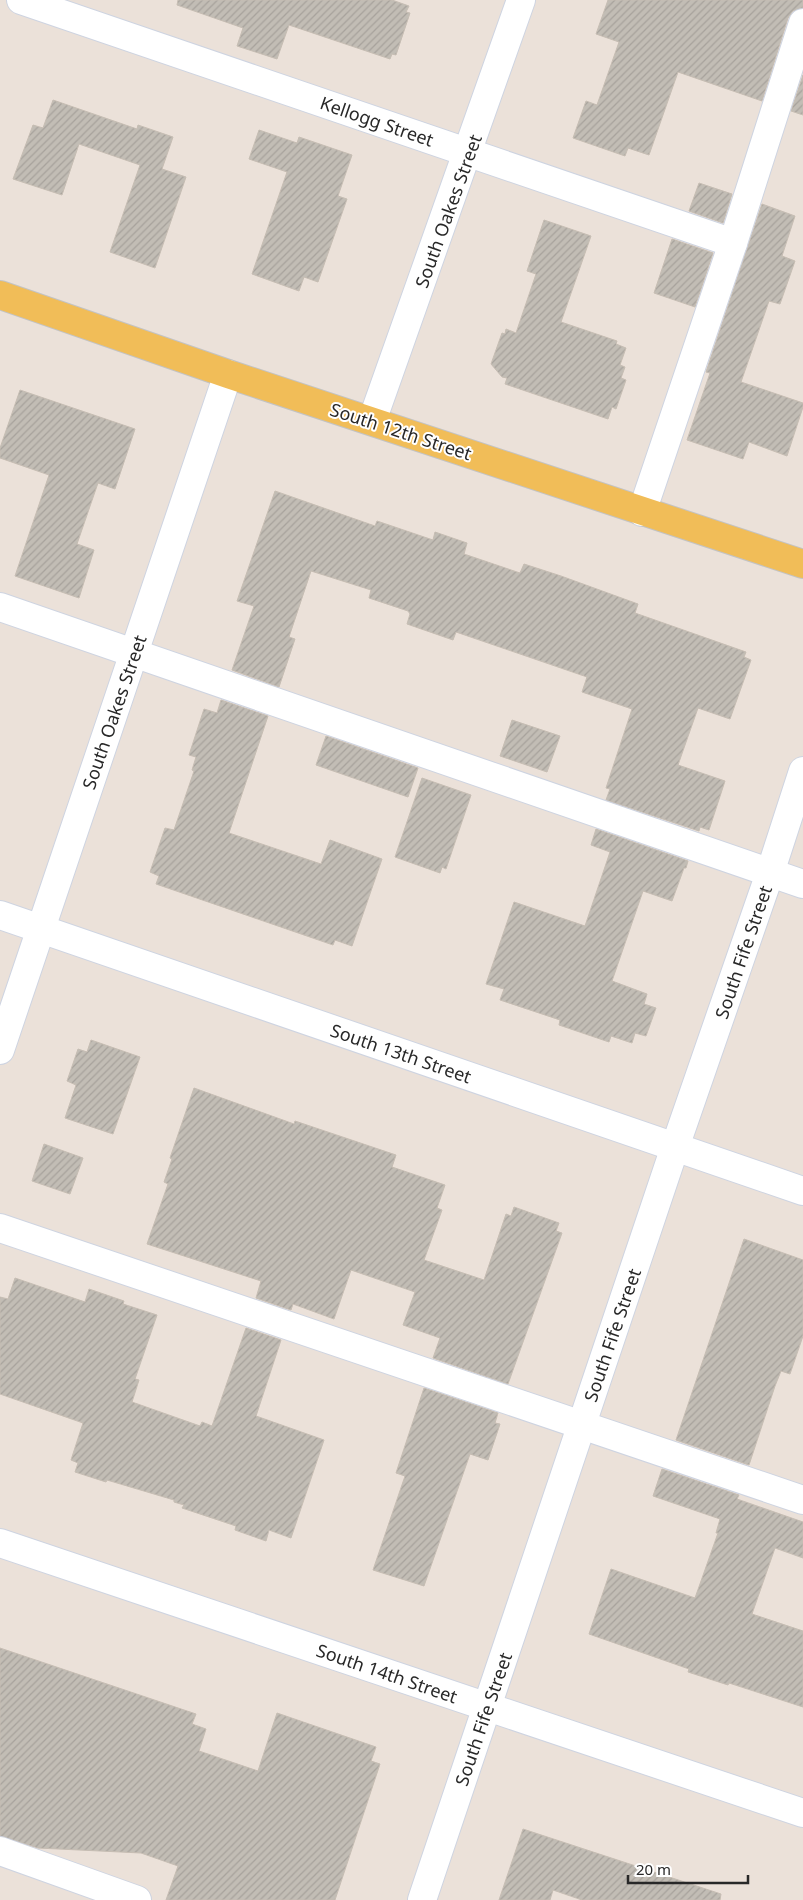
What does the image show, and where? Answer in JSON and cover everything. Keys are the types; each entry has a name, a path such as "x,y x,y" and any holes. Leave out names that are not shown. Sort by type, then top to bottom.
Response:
{"main road":[{"name":"South 12th Street","path":"0,295 228,374 803,564"}],"street":[{"name":"Kellogg Street","path":"21,0 733,243"},
{"name":"South Oakes Street","path":"372,421 469,152 521,0"},
{"path":"642,512 733,243 803,23"},
{"name":"South Oakes Street","path":"0,1050 228,374"},
{"path":"0,607 803,884"},
{"name":"South Fife Street","path":"422,1900 803,771"},
{"name":"South 13th Street","path":"0,916 803,1191"},
{"path":"0,1228 803,1500"},
{"name":"South 14th Street","path":"0,1542 803,1813"},
{"path":"0,1851 137,1900"}],"building":[{"path":"178,0 392,0 409,6 406,12 410,13 396,55 392,54 390,59 289,25 277,59 237,46 243,28 177,5"},
{"path":"608,0 803,0 803,8 793,11 788,18 762,101 678,72 649,155 628,148 625,156 573,138 586,101 597,105 619,42 596,34"},
{"path":"803,75 803,115 791,111"},
{"path":"53,100 137,129 138,125 173,137 162,169 186,177 155,268 110,252 140,165 79,144 62,195 13,179 33,125 43,128"},
{"path":"259,130 297,143 299,137 352,155 338,196 347,199 318,282 304,277 299,291 252,274 287,172 249,159"},
{"path":"699,183 732,194 723,223 689,211"},
{"path":"762,204 795,216 782,256 795,261 780,304 769,301 741,382 803,403 803,407 787,456 749,442 743,459 687,440 710,373 706,372"},
{"path":"544,220 591,236 561,322 617,341 616,344 626,348 620,365 625,367 621,378 626,380 616,409 612,407 608,419 505,384 507,378 502,377 491,364 502,333 505,334 506,329 516,333 536,274 527,271"},
{"path":"672,239 713,253 695,307 654,293"},
{"path":"20,390 135,429 115,489 98,483 77,544 94,550 79,598 15,576 49,475 0,458 0,448"},
{"path":"275,491 375,526 377,521 433,540 435,532 467,543 464,554 520,573 524,564 561,576 638,604 635,613 746,652 744,657 751,660 730,719 698,708 678,765 725,781 709,830 700,827 699,831 606,800 610,789 606,788 632,709 582,692 587,677 456,632 453,640 407,624 410,614 408,611 369,598 371,590 311,571 289,637 295,639 279,687 232,670 254,606 237,601"},
{"path":"221,700 268,716 229,833 321,864 330,840 382,859 352,946 335,940 333,945 156,884 159,876 150,872 165,828 174,830 194,771 192,770 196,757 189,755 204,709 217,713"},
{"path":"512,720 560,736 547,772 500,756"},
{"path":"326,736 418,768 408,797 316,765"},
{"path":"422,778 471,795 446,869 442,867 440,873 395,857"},
{"path":"596,829 688,861 672,901 643,891 612,981 647,994 644,1004 656,1008 646,1036 635,1033 632,1043 611,1036 609,1042 559,1025 560,1020 500,1000 504,989 486,984 514,902 585,926 610,852 591,845"},
{"path":"91,1040 140,1057 113,1134 65,1118 76,1085 67,1081 78,1049 87,1052"},
{"path":"194,1088 294,1124 295,1121 396,1155 392,1167 445,1185 437,1208 442,1210 424,1260 484,1280 506,1214 511,1216 514,1207 559,1223 556,1231 562,1233 508,1384 433,1358 440,1338 403,1325 415,1292 351,1270 334,1319 293,1304 291,1310 256,1298 261,1281 147,1244 168,1184 164,1182 172,1159 170,1158"},
{"path":"44,1144 83,1158 70,1194 32,1181"},
{"path":"744,1239 803,1260 803,1336 790,1374 781,1371 749,1465 676,1440"},
{"path":"15,1278 85,1302 89,1289 124,1301 123,1304 157,1315 135,1379 139,1380 132,1402 200,1426 202,1422 212,1426 246,1328 281,1340 256,1416 324,1440 291,1538 269,1530 266,1541 235,1530 236,1526 182,1508 184,1505 174,1502 174,1500 75,1472 78,1463 71,1460 83,1423 0,1394 0,1297 8,1299"},
{"path":"424,1388 498,1413 495,1423 500,1424 488,1460 470,1454 424,1586 373,1570 405,1476 396,1473"},
{"path":"662,1469 739,1495 737,1499 803,1522 803,1558 775,1548 752,1614 803,1631 803,1707 688,1672 689,1669 589,1634 611,1569 695,1598 718,1533 716,1533 720,1519 653,1496"},
{"path":"0,1648 196,1714 192,1724 206,1729 199,1751 258,1771 277,1713 376,1747 371,1761 380,1764 335,1900 166,1900 178,1866 141,1853 38,1848 0,1836"},
{"path":"523,1829 721,1894 720,1900 582,1900 553,1890 550,1900 499,1900"}]}
